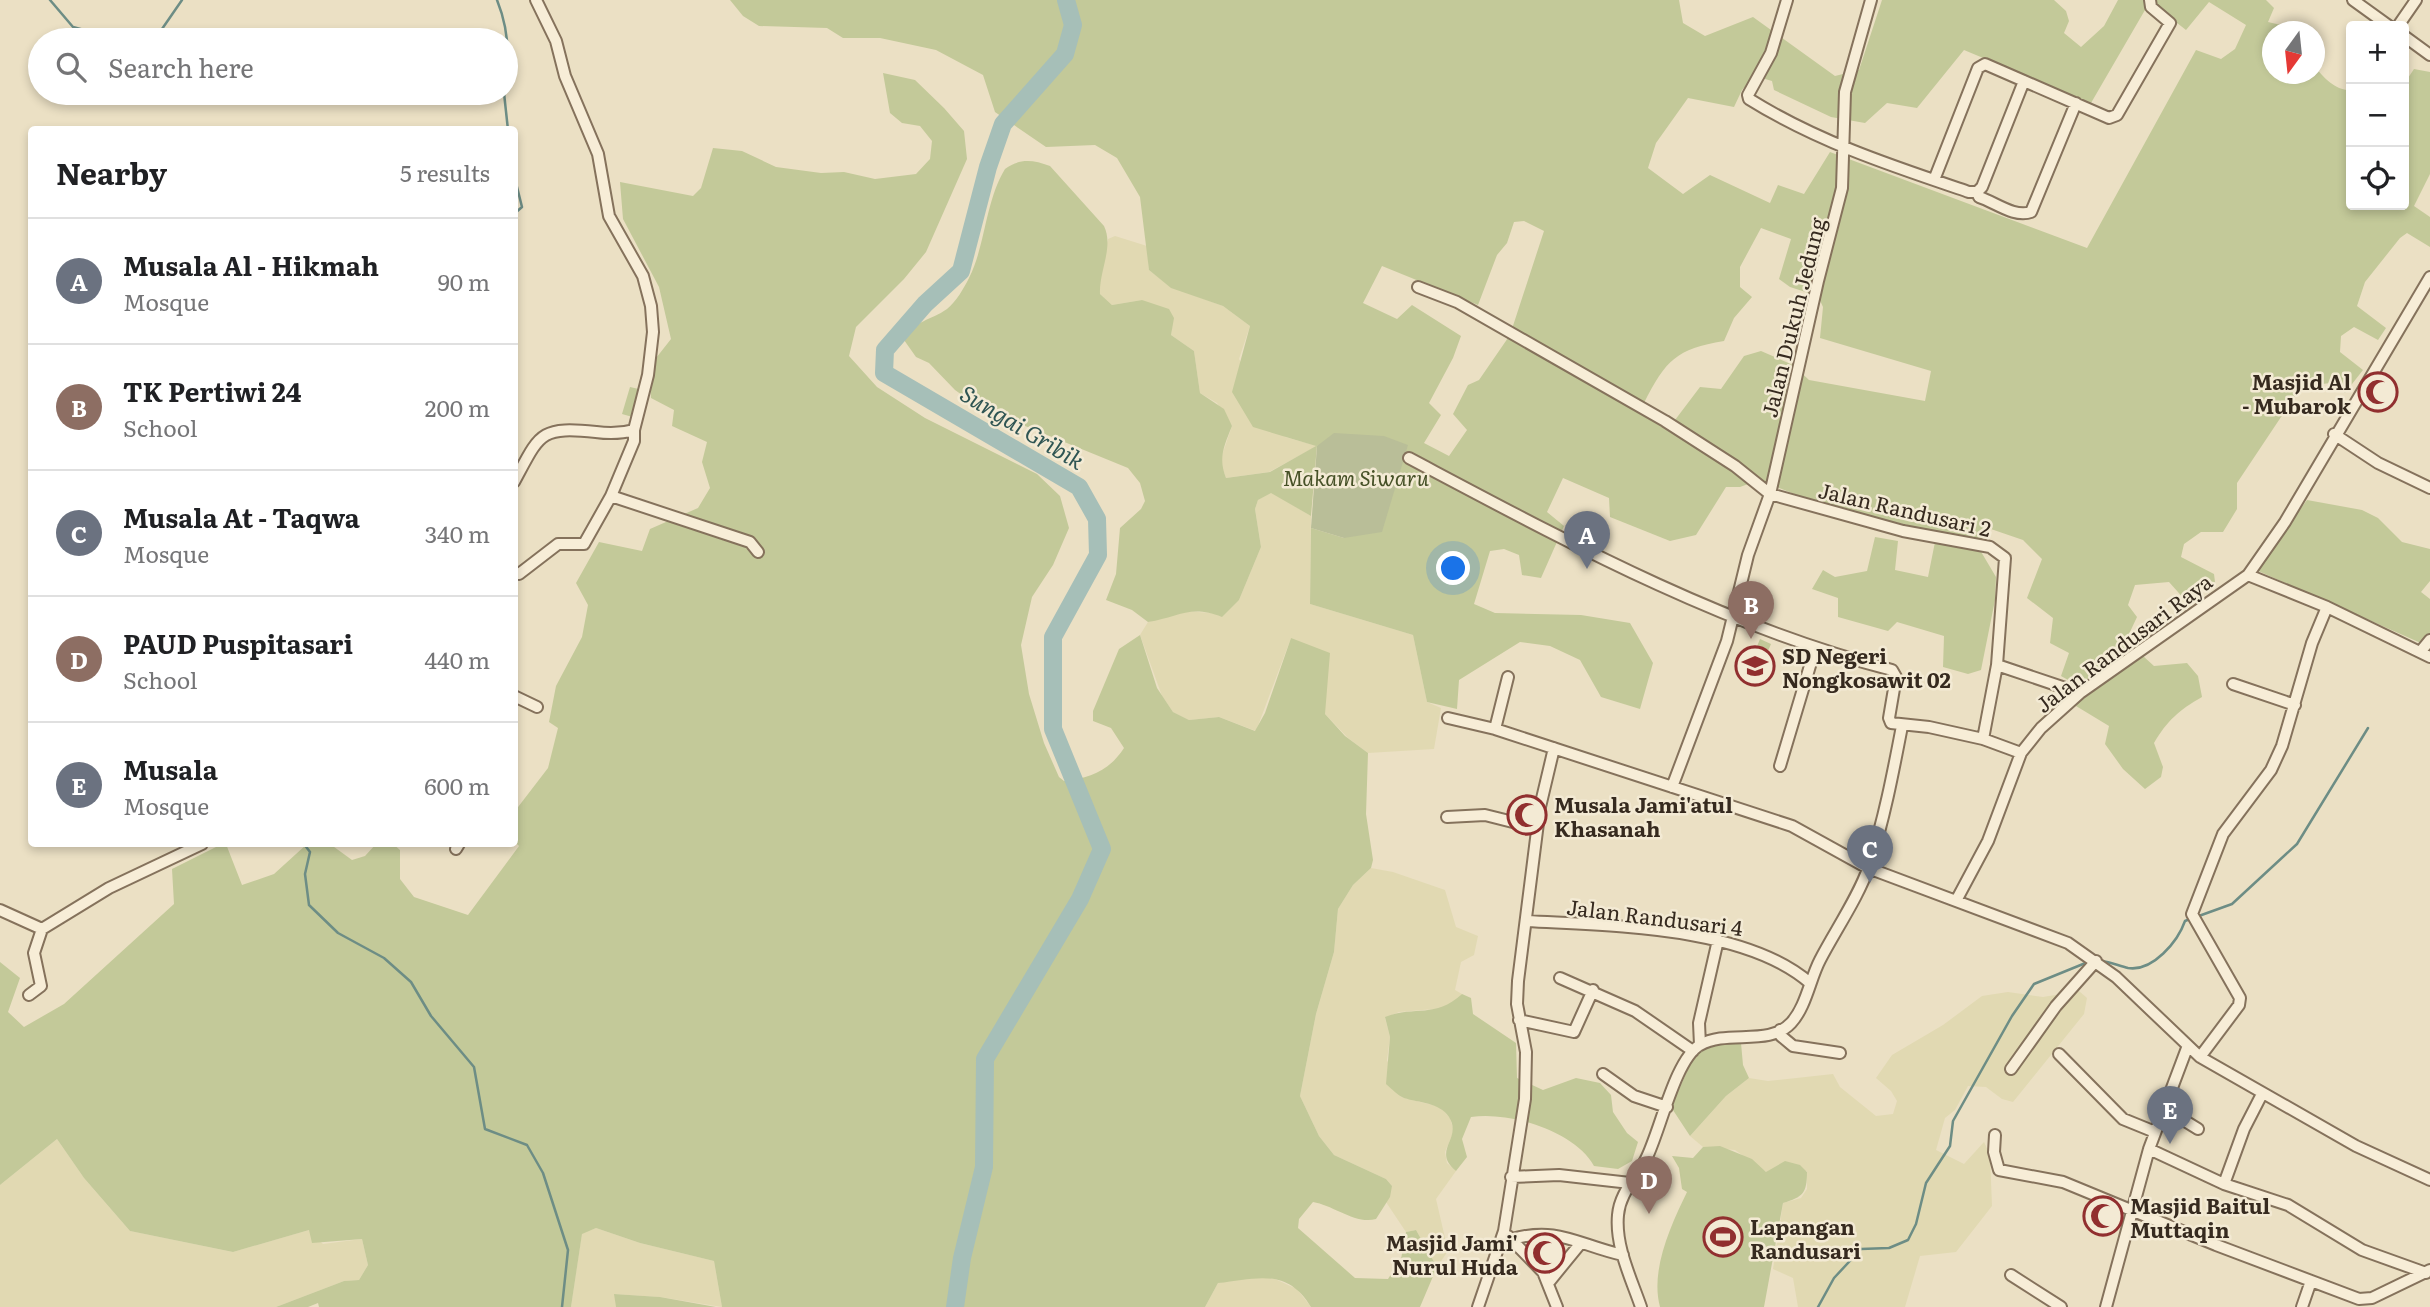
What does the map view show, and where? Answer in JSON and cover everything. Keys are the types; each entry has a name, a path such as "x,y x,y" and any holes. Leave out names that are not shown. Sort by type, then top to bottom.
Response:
{"street":[{"path":"518,574 558,544 584,544 611,496 634,441 634,430 648,375 653,332 651,306 643,276 610,216 598,154 565,76 556,41 536,0"},
{"path":"1787,0 1771,53 1748,97 1796,128 1843,149 1977,192 1979,197 2014,212 2023,215 2031,212 2076,103"},
{"name":"Jalan Dukuh Jedung","path":"1672,787 1732,618 1748,555 1770,494 1842,188 1845,92 1871,0"},
{"path":"1934,180 1978,68 1985,64 2109,118 2117,115 2170,23 2151,7 2150,0"},
{"path":"2353,0 2382,21"},
{"path":"2401,21 2416,0"},
{"path":"2409,40 2430,55"},
{"path":"1977,192 1982,187 2024,81"},
{"name":"Jalan Randusari Raya","path":"1957,899 1988,841 2021,753 2041,728 2080,693 2248,575 2285,522 2334,434 2430,277"},
{"path":"1418,287 1457,302 1665,421 1735,466 1770,494"},
{"path":"518,475 531,452 547,433 567,429 622,434 634,430"},
{"path":"2334,434 2378,463 2430,488"},
{"path":"1409,458 1573,544 1732,618 1815,649 1894,671 1896,677 1889,718 1891,723 1929,727 1983,739 2021,753"},
{"name":"Jalan Randusari 2","path":"1770,494 1845,516 1990,547 2001,552 2005,558 1997,665 1983,739"},
{"path":"611,496 750,542 758,552"},
{"path":"2248,575 2327,607 2425,654 2430,640"},
{"path":"2200,1057 2239,1005 2240,998 2194,918 2222,834 2271,770 2282,746 2312,643 2327,607"},
{"path":"1780,765 1815,649"},
{"path":"1997,665 2080,693"},
{"path":"1495,729 1508,677"},
{"path":"2233,684 2295,705"},
{"path":"518,698 537,707"},
{"path":"1448,718 1495,729 1801,830 1868,868 1957,899 2068,943 2095,960 2154,1011 2187,1048 2200,1057 2356,1146 2430,1180"},
{"path":"1560,978 1593,990 1635,1011 1696,1048 1780,1030 1793,1021 1868,868 1891,783 1902,726"},
{"path":"1478,1307 1508,1235 1511,1177 1527,1075 1517,981 1543,786 1554,748"},
{"path":"1447,817 1485,815 1537,828"},
{"path":"29,995 41,986 34,953 42,929 109,888 196,847"},
{"path":"0,910 42,929"},
{"name":"Jalan Randusari 4","path":"1527,921 1619,927 1718,940 1748,947 1791,965 1810,983"},
{"path":"1641,1307 1623,1255 1618,1215 1622,1197 1647,1158 1681,1070 1696,1048 1718,940"},
{"path":"2011,1069 2056,1006 2095,960"},
{"path":"1520,1020 1573,1032 1593,990"},
{"path":"1780,1030 1781,1036 1793,1045 1840,1053"},
{"path":"2106,1307 2149,1149 2187,1048"},
{"path":"2059,1055 2123,1119 2155,1132"},
{"path":"1603,1074 1634,1096 1667,1107"},
{"path":"2224,1184 2244,1129 2262,1094"},
{"path":"2164,1108 2198,1129"},
{"path":"1995,1135 1994,1152 1999,1170 2063,1182 2311,1281 2366,1299 2428,1272"},
{"path":"2149,1149 2224,1184 2288,1205 2343,1241 2428,1272"},
{"path":"1511,1177 1559,1175 1630,1183"},
{"path":"1508,1235 1551,1233 1623,1255"},
{"path":"1508,1235 1549,1282 1557,1307"},
{"path":"1549,1282 1580,1244"},
{"path":"2011,1275 2062,1307"},
{"path":"2302,1307 2311,1281"}],"shaded area":[{"path":"1115,236 1147,246 1149,270 1171,287 1223,306 1250,326 1239,359 1285,437 1317,446 1269,472 1226,478 1221,464 1222,455 1232,426 1217,403 1200,393 1194,351 1171,335 1172,327 1142,300 1112,305 1100,294 1100,273 1108,239"},
{"path":"1271,492 1311,516 1310,604 1413,635 1427,702 1441,708 1434,749 1368,753 1348,738 1325,714 1325,704 1291,638 1256,731 1219,717 1189,720 1173,712 1162,696 1140,635 1148,622 1183,611 1212,613 1239,600 1261,547 1255,509 1258,500"},
{"path":"1371,868 1393,872 1445,890 1456,927 1478,936 1474,955 1461,962 1455,990 1462,994 1446,1008 1399,1012 1385,1018 1390,1037 1387,1060 1401,1097 1440,1107 1450,1118 1454,1131 1445,1152 1447,1163 1456,1171 1436,1199 1448,1251 1437,1267 1416,1230 1406,1232 1386,1202 1392,1186 1386,1179 1334,1155 1319,1136 1300,1096 1316,1014 1334,952 1338,909 1353,885"},
{"path":"2079,991 2087,998 2084,1014 2013,1102 2002,1099 1986,1087 1968,1086 1955,1110 1945,1118 1936,1150 1964,1164 1984,1142 1990,1155 1992,1206 1956,1252 1920,1256 1905,1307 1798,1307 1793,1278 1773,1269 1783,1203 1801,1198 1807,1189 1807,1171 1766,1172 1735,1150 1703,1147 1690,1136 1726,1096 1749,1078 1768,1081 1833,1074 1840,1087 1876,1116 1893,1114 1897,1101 1891,1091 1876,1078 1892,1055 1943,1025 1982,996 2008,992 2043,997"},
{"path":"57,1139 84,1178 130,1231 233,1252 309,1230 323,1244 362,1239 368,1265 359,1280 344,1281 276,1307 0,1307 0,1185"},
{"path":"596,1228 640,1243 714,1261 722,1307 660,1297 615,1294 616,1307 571,1307 582,1233"},
{"path":"1256,1276 1275,1279 1297,1289 1311,1307 1205,1307 1218,1283"}],"green space":[{"path":"730,0 1679,0 1683,23 1705,36 1753,17 1835,76 1859,70 1882,0 2054,0 2066,11 2069,21 2064,33 2081,47 2104,26 2118,0 2266,0 2274,8 2268,21 2262,21 2262,84 2325,84 2325,78 2346,90 2346,210 2409,210 2409,76 2414,69 2430,72 2430,174 2414,206 2430,217 2430,247 2407,233 2400,238 2365,282 2357,306 2386,328 2378,340 2354,327 2341,336 2340,352 2363,370 2345,393 2330,383 2315,385 2295,396 2237,483 2237,509 2223,532 2201,532 2184,544 2181,557 2214,574 2215,582 2186,601 2169,582 2135,585 2128,605 2137,617 2129,634 2143,656 2154,666 2187,663 2198,676 2202,697 2174,717 2154,743 2163,767 2161,777 2145,789 2123,769 2105,744 2109,726 2076,706 2080,700 2077,685 2061,676 2069,653 2050,643 2053,618 2027,598 2042,559 2023,540 1985,527 1980,550 1996,577 1995,600 1981,670 1968,674 1943,667 1944,636 1897,622 1888,631 1838,617 1838,598 1812,589 1823,570 1835,577 1867,571 1875,537 1898,541 1895,570 1928,577 1937,532 1822,505 1759,480 1740,487 1726,487 1696,535 1670,541 1610,517 1609,498 1563,478 1547,512 1564,526 1541,578 1522,575 1519,555 1504,549 1490,551 1474,604 1495,613 1581,615 1630,623 1653,663 1640,709 1601,697 1580,660 1550,646 1520,642 1459,680 1457,709 1427,702 1413,635 1310,604 1311,528 1344,538 1317,445 1311,516 1271,493 1258,500 1255,509 1261,547 1239,600 1222,617 1211,613 1192,612 1148,622 1132,610 1106,600 1116,574 1120,528 1141,509 1145,501 1140,483 1128,468 979,407 955,390 929,363 916,357 904,340 913,328 954,303 975,265 998,182 1005,169 1027,161 1050,166 1104,226 1107,251 1100,294 1112,305 1142,300 1169,309 1174,318 1171,335 1194,351 1200,393 1224,409 1232,426 1222,458 1226,478 1270,472 1316,446 1253,427 1232,392 1250,326 1223,306 1171,288 1149,270 1140,197 1117,158 1095,145 1046,147 995,112 983,75 936,50 880,38 843,38 827,28 759,26 743,16","holes":["2209,2 2246,25 2235,49 2221,59 2196,50 2087,248 1830,152 1804,194 1778,185 1770,203 1710,175 1683,194 1648,168 1656,143 1688,98 1734,107 1742,90 1755,76 1772,81 1774,90 1831,117 1865,123 1887,103 1917,108 1964,50 2091,103 2145,10 2153,4 2186,30","1524,221 1544,231 1510,335 1479,380 1468,385 1453,414 1467,430 1449,456 1424,443 1441,415 1429,403 1453,358 1461,336 1412,305 1397,319 1363,303 1382,266 1478,305 1497,255 1507,243 1514,222","1761,228 1791,239 1779,279 1790,287 1818,296 1823,307 1820,338 1931,371 1925,401 1809,380 1793,365 1761,351 1744,356 1721,389 1700,387 1675,420 1644,403 1659,376 1674,359 1694,348 1724,341 1734,318 1752,297 1740,287 1740,267"]},
{"path":"883,73 915,80 964,131 967,159 926,252 904,279 856,327 849,356 877,387 925,418 1037,474 1060,496 1069,528 1053,565 1032,597 1021,645 1029,694 1044,743 1059,777 1064,781 1098,772 1112,762 1124,748 1111,728 1093,721 1093,711 1119,649 1140,635 1157,688 1173,712 1189,720 1219,717 1255,731 1265,713 1291,638 1330,653 1325,714 1345,736 1368,753 1366,814 1373,860 1371,868 1353,885 1338,909 1334,952 1316,1014 1300,1096 1319,1136 1334,1155 1386,1179 1392,1186 1390,1197 1376,1219 1353,1217 1313,1202 1299,1219 1298,1228 1355,1278 1388,1279 1401,1259 1406,1232 1416,1230 1437,1267 1420,1307 1311,1307 1292,1286 1270,1278 1258,1278 1218,1283 1205,1307 722,1307 714,1261 640,1243 596,1228 582,1234 571,1307 319,1307 318,1303 308,1307 276,1307 344,1281 359,1280 368,1265 362,1239 312,1243 309,1230 233,1252 130,1231 84,1178 57,1139 0,1185 0,962 20,978 8,1012 24,1027 64,1004 174,904 172,869 216,847 227,847 242,885 274,874 304,847 334,847 352,860 365,856 373,847 396,847 400,850 400,879 414,897 468,915 519,846 518,807 548,768 558,728 549,722 556,686 582,637 588,605 576,583 599,542 642,551 650,529 698,508 710,488 702,462 707,442 672,426 674,410 651,398 649,367 671,339 659,287 623,219 620,182 693,196 701,188 713,148 742,151 776,167 821,173 844,172 875,179 916,174 930,159 932,141 920,126 902,123 890,113"},
{"path":"630,387 643,390 636,418 622,414"},
{"name":"Makam Siwaru","path":"1334,433 1384,436 1408,445 1382,532 1344,538 1311,528 1317,446"},
{"path":"2307,500 2362,510 2378,518 2402,542 2430,549 2430,581 2421,592 2430,599 2430,635 2423,644 2256,570"},
{"path":"1760,639 1771,644 1754,683 1744,678"},
{"path":"1462,994 1471,998 1473,1014 1516,1043 1517,1078 1543,1090 1576,1078 1600,1083 1611,1095 1613,1112 1627,1133 1638,1142 1632,1161 1618,1169 1594,1166 1572,1143 1540,1126 1504,1117 1486,1116 1471,1117 1462,1139 1467,1157 1456,1171 1446,1157 1452,1125 1445,1112 1440,1108 1401,1097 1386,1084 1390,1037 1385,1017 1434,1009 1452,1002"},
{"path":"1741,1043 1743,1065 1749,1078 1726,1096 1690,1136 1671,1107 1695,1054 1704,1046"},
{"name":"Lapangan Randusari","path":"1720,1146 1752,1159 1766,1172 1785,1161 1800,1165 1807,1172 1802,1193 1783,1203 1764,1307 1660,1307 1660,1263 1669,1233 1687,1192 1682,1189 1679,1168 1672,1156 1693,1158 1703,1147"},
{"path":"614,1294 660,1297 716,1307 616,1307"}],"waterway":[{"path":"50,0 77,28"},
{"path":"163,28 182,0"},
{"path":"497,0 505,28"},
{"name":"Sungai Gribik","path":"955,1307 962,1258 984,1167 985,1059 1080,899 1102,849 1053,729 1053,637 1098,555 1097,519 1079,487 884,373 885,350 925,304 961,271 988,167 1003,124 1065,54 1073,25 1066,0"},
{"path":"505,105 508,126"},
{"path":"518,191 522,207 518,210"},
{"path":"2196,917 2232,904 2297,844 2368,728"},
{"path":"306,847 310,852 305,874 309,905 338,933 384,958 411,982 431,1016 474,1067 485,1129 527,1145 543,1173 568,1250 562,1307"},
{"path":"2101,961 2128,968 2146,965 2163,954 2177,937 2185,921 2190,919"},
{"path":"1818,1307 1834,1278 1861,1249 1889,1248 1908,1240 1916,1224 1926,1183 1950,1146 1953,1121 2012,1016 2034,984 2088,962"}],"place":[{"name":"Masjid Al - Mubarok","path":"2378,392"},
{"name":"Musala Al - Hikmah","path":"1587,569"},
{"name":"TK Pertiwi 24","path":"1751,639"},
{"name":"SD Negeri Nongkosawit 02","path":"1755,666"},
{"name":"Musala Jami'atul Khasanah","path":"1527,815"},
{"name":"Musala At - Taqwa","path":"1870,883"},
{"name":"Musala","path":"2170,1144"},
{"name":"PAUD Puspitasari","path":"1649,1214"},
{"name":"Masjid Baitul Muttaqin","path":"2103,1216"},
{"name":"Lapangan Randusari","path":"1723,1237"},
{"name":"Masjid Jami' Nurul Huda","path":"1545,1253"}]}
